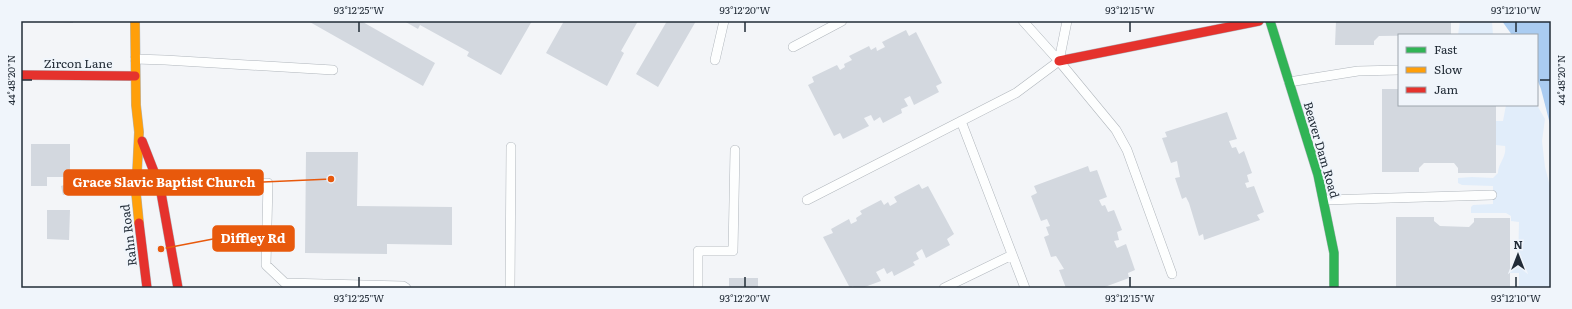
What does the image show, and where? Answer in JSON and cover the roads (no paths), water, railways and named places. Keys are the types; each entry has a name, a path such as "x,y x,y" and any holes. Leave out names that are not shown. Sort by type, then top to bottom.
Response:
{"street":[{"name":"Rahn Road","path":"135,21 134,76 139,132 136,192 147,288"},
{"path":"1059,62 1259,21"},
{"name":"Beaver Dam Road","path":"1270,21 1318,175 1334,253 1334,288"},
{"name":"Zircon Lane","path":"21,75 134,76"},
{"name":"Rahn Road","path":"139,132 160,188 178,288"}],"lane":[{"path":"715,60 724,21"},
{"path":"792,47 842,21"},
{"path":"1023,21 1116,130 1127,150 1172,274"},
{"path":"807,200 1016,93 1059,62 1067,21"},
{"path":"135,59 333,70"},
{"path":"1289,82 1358,71 1398,70"},
{"path":"961,121 1025,288"},
{"path":"510,288 511,147"},
{"path":"698,288 698,251 732,251 735,150"},
{"path":"160,188 177,183 268,183 266,265 285,283 295,286 403,286 406,288"},
{"path":"1323,200 1492,195"},
{"path":"944,288 1012,255"}],"water":[{"path":"1502,21 1551,21 1551,128 1538,82 1538,34 1511,34"}],"place":[{"name":"Grace Slavic Baptist Church","path":"331,179"},
{"name":"Diffley Rd","path":"161,249"}]}
